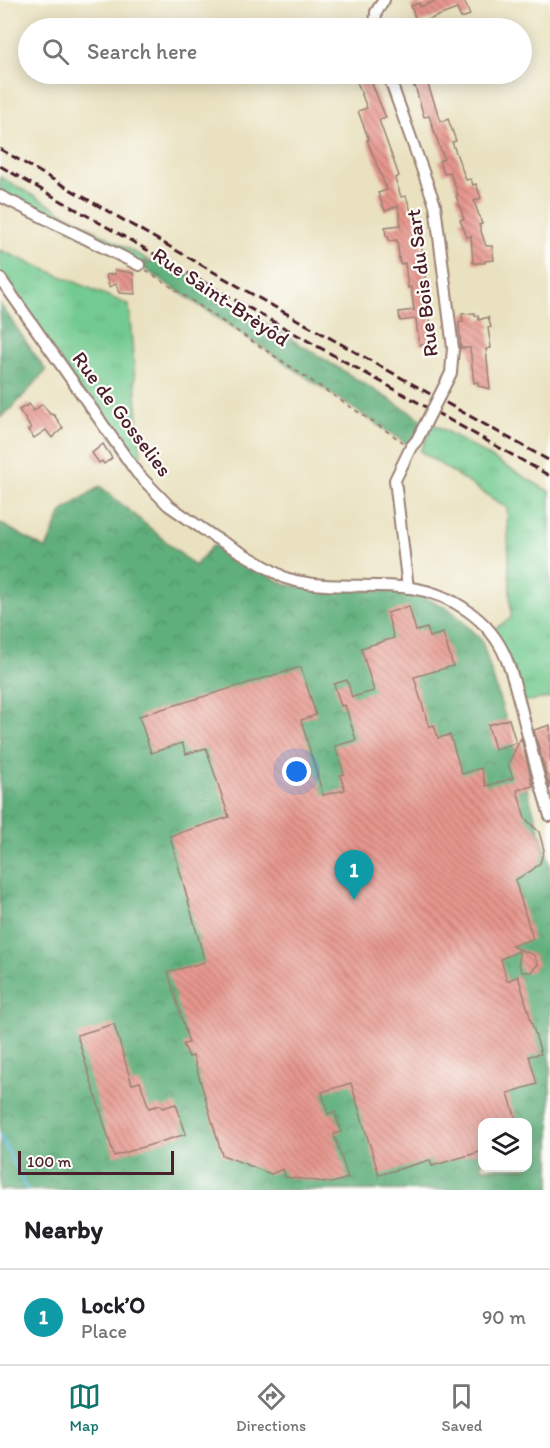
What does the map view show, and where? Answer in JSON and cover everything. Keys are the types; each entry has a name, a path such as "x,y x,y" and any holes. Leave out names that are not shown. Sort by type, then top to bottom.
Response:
{"street":[{"path":"376,18 376,12 384,0"},
{"name":"Rue Bois du Sart","path":"392,84 435,205 453,348 452,373 395,480 408,588"},
{"name":"Rue Saint-Brèyôd","path":"0,196 139,265"},
{"name":"Rue de Gosselies","path":"0,278 128,461 168,505 214,537 285,578 297,582 333,586 408,588 435,592 464,608 487,627 505,656 550,816"}],"path":[{"name":"Rue Saint-Brèyôd","path":"139,265 414,443"}],"green space":[{"path":"0,177 148,260 139,265 0,193"},
{"path":"0,250 129,305 141,456 128,461 0,272"},
{"path":"162,259 426,422 411,447 139,265"},
{"path":"0,304 46,371 0,418"},
{"path":"434,424 550,492 550,698 519,702 493,630 511,618 507,508 420,451"},
{"path":"100,486 195,566 213,545 286,585 323,589 414,592 452,611 482,641 550,865 550,1190 0,1190 0,523 46,549 62,512"}],"building":[{"path":"438,0 464,0 470,15 461,18 457,9 433,18 415,18 411,6 419,3 420,7"},
{"path":"358,84 372,84 386,118 379,120 399,176 395,178 401,197 406,196 412,214 415,214 416,224 419,224 433,344 419,345 416,319 400,321 399,312 414,310 411,287 408,288 405,263 400,264 397,240 389,241 386,236 385,227 401,225 398,206 385,211 378,193 387,190 358,111 367,108"},
{"path":"413,84 428,84 441,122 448,119 456,141 452,142 466,180 471,179 473,185 476,184 481,198 474,201 482,224 479,225 486,246 492,246 494,260 473,263 471,236 467,237 460,220 464,219 456,196 458,195 450,172 444,174 439,161 444,159 429,116 424,117"},
{"path":"115,270 133,273 135,294 119,293 116,284 109,287 106,275 115,274"},
{"path":"475,313 479,320 488,317 491,327 488,328 491,348 486,349 490,389 478,386 478,382 474,383 470,348 461,348 459,322 463,322 462,314"},
{"path":"29,404 34,411 42,404 63,428 52,438 46,430 34,438 28,430 31,428 19,410"},
{"path":"103,444 112,458 104,464 102,461 99,463 92,453"},
{"path":"409,606 416,631 427,628 430,637 443,633 453,666 414,677 429,727 434,725 438,738 450,735 462,774 481,768 486,786 513,778 508,764 521,738 533,786 517,790 525,818 539,832 544,850 540,863 515,880 533,939 511,946 534,955 538,964 531,972 522,972 519,965 519,951 501,959 507,981 518,976 541,1054 529,1056 537,1084 508,1093 516,1118 478,1118 478,1152 432,1166 430,1160 379,1175 351,1083 322,1092 328,1114 335,1112 341,1132 334,1134 348,1178 332,1183 285,1177 283,1169 271,1174 222,1155 193,1056 189,1057 183,1044 189,1043 168,972 205,962 170,836 229,817 206,748 186,754 182,743 151,753 139,716 301,667 316,715 301,720 323,795 345,790 340,775 344,774 335,746 356,740 345,705 341,706 334,684 347,680 352,697 374,691 361,648 394,638 387,613"},
{"path":"509,719 516,743 495,749 488,725"},
{"path":"550,725 550,789 534,730"},
{"path":"114,1024 132,1084 140,1082 149,1108 161,1105 162,1108 176,1104 186,1134 114,1156 77,1035"}],"waterway":[{"path":"0,1135 27,1190"}],"railway":[{"path":"0,149 264,301 550,461"},
{"path":"0,166 550,476"}],"place":[{"name":"Lock’O","path":"354,900"}]}
